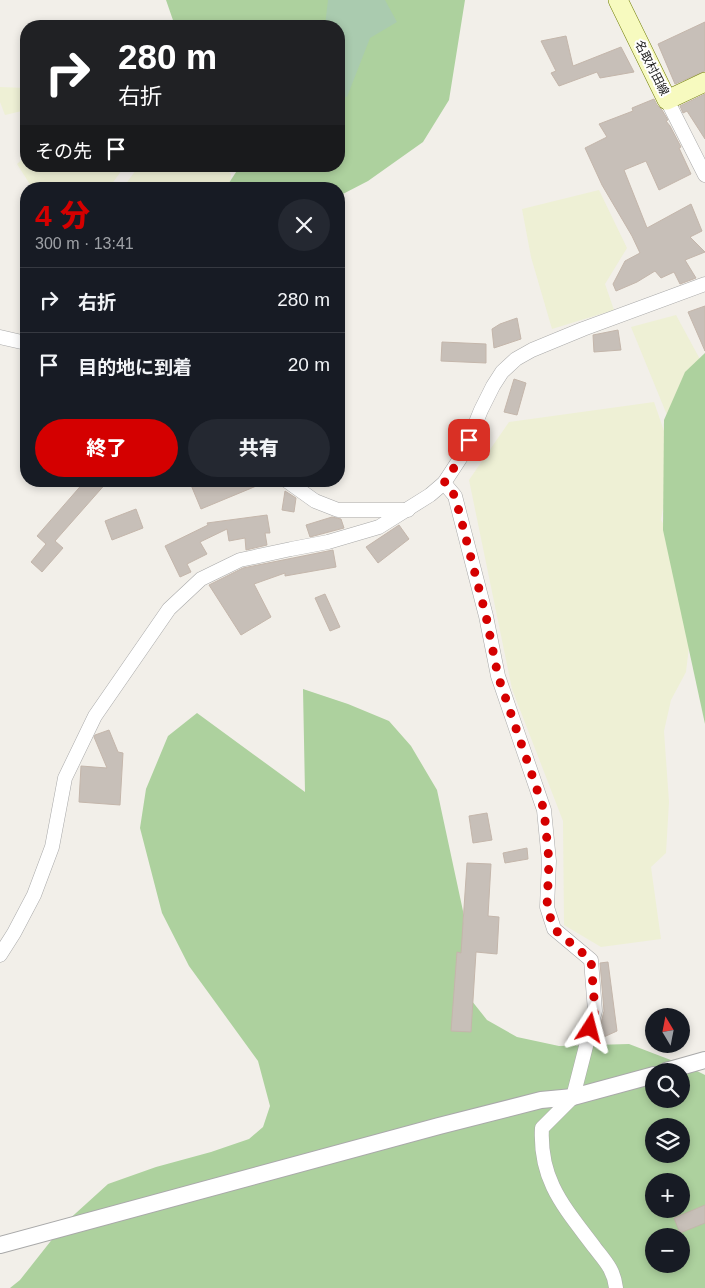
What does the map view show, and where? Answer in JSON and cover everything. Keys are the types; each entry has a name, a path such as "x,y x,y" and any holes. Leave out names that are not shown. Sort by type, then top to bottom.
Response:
{"main road":[{"name":"名取村田線","path":"618,0 667,100 705,82"}],"street":[{"path":"667,100 705,175"},
{"path":"0,955 34,895 52,847 65,778 74,758 95,716 169,609 201,579 240,560 328,542 380,527 409,510 444,483 463,454 493,386 502,372 516,359 532,350 574,333 705,284"},
{"path":"0,337 20,342"},
{"path":"444,483 455,496 486,616 498,676 544,810 549,861 547,907 554,929 591,960 595,1011 573,1097 542,1128 541,1146 548,1180 562,1204 608,1265 615,1277 616,1288"},
{"path":"295,487 315,501 338,510 409,510"},
{"path":"690,1064 705,1060"},
{"path":"0,1246 449,1124 541,1100 573,1097 645,1077"}],"green space":[{"path":"166,0 465,0 449,100 423,142 368,181 345,193 345,182 230,182 236,172 345,172 345,20 173,20"},
{"path":"328,0 385,0 397,22 370,38 347,97 345,97 345,20 326,20"},
{"path":"0,87 20,88 20,111 5,115 0,102"},
{"path":"22,172 121,172 113,182 29,182"},
{"path":"135,172 229,172 231,174 230,182 127,182"},
{"path":"599,190 627,248 605,284 614,310 552,329 531,257 522,209"},
{"path":"676,315 702,363 678,442 631,327"},
{"path":"705,353 705,724 663,530 664,420 685,372"},
{"path":"654,402 672,454 661,520 675,544 691,630 686,672 671,700 664,731 669,802 666,853 651,867 661,939 601,947 564,925 563,821 512,689 469,480 509,422"},
{"path":"303,689 348,704 389,721 411,746 437,790 463,911 464,991 487,1020 517,1037 559,1046 629,1044 645,1050 645,1053 652,1053 679,1063 645,1063 645,1108 690,1108 690,1068 705,1075 705,1288 10,1288 20,1280 65,1223 108,1184 156,1167 249,1139 263,1127 270,1106 258,1061 189,966 162,913 140,828 146,789 168,736 197,713 305,792"}],"building":[{"path":"705,22 705,71 675,84 658,44"},
{"path":"566,36 573,66 621,47 634,72 600,78 597,72 559,86 551,73 556,71 541,41"},
{"path":"705,94 705,139 687,111 683,113 680,106"},
{"path":"654,99 668,120 666,121 681,147 679,148 691,174 659,190 646,161 624,170 647,228 691,204 702,231 690,237 705,252 685,260 696,278 680,284 674,272 661,278 655,271 637,282 616,291 613,284 625,261 640,253 602,185 585,148 607,137 599,124 633,111 632,108"},
{"path":"705,306 705,351 688,312"},
{"path":"517,318 521,339 494,348 492,329"},
{"path":"618,330 621,350 594,352 593,335"},
{"path":"442,342 486,344 486,363 441,361"},
{"path":"514,379 526,383 517,415 504,412"},
{"path":"80,487 103,487 55,541 63,548 42,572 31,562 46,544 37,536"},
{"path":"192,487 254,487 201,509"},
{"path":"285,491 296,498 294,512 282,510"},
{"path":"136,509 143,528 112,540 105,521"},
{"path":"267,515 270,533 265,533 267,545 246,550 245,538 229,541 227,529 200,542 207,554 187,564 191,572 180,577 165,546 208,525 207,523"},
{"path":"332,517 341,519 344,528 310,537 306,525"},
{"path":"399,525 409,539 378,563 366,547"},
{"path":"333,550 336,567 285,576 285,573 254,584 271,617 241,635 209,585 243,568"},
{"path":"325,594 340,627 330,631 315,598"},
{"path":"109,730 118,752 123,753 120,805 79,802 81,766 107,768 94,737"},
{"path":"487,813 492,840 473,843 469,816"},
{"path":"527,848 528,859 505,863 503,853"},
{"path":"467,863 491,864 488,916 499,917 497,954 476,952 471,1032 451,1031 457,952 461,953"},
{"path":"608,962 617,1031 597,1040 604,1011 600,963"},
{"path":"705,1205 705,1223 690,1229 678,1228 674,1218 690,1218 690,1211"}],"route":[{"path":"469,440 463,454 444,483 455,496 486,616 498,676 544,810 549,861 547,907 554,929 591,960 595,1011 590,1028"}]}
